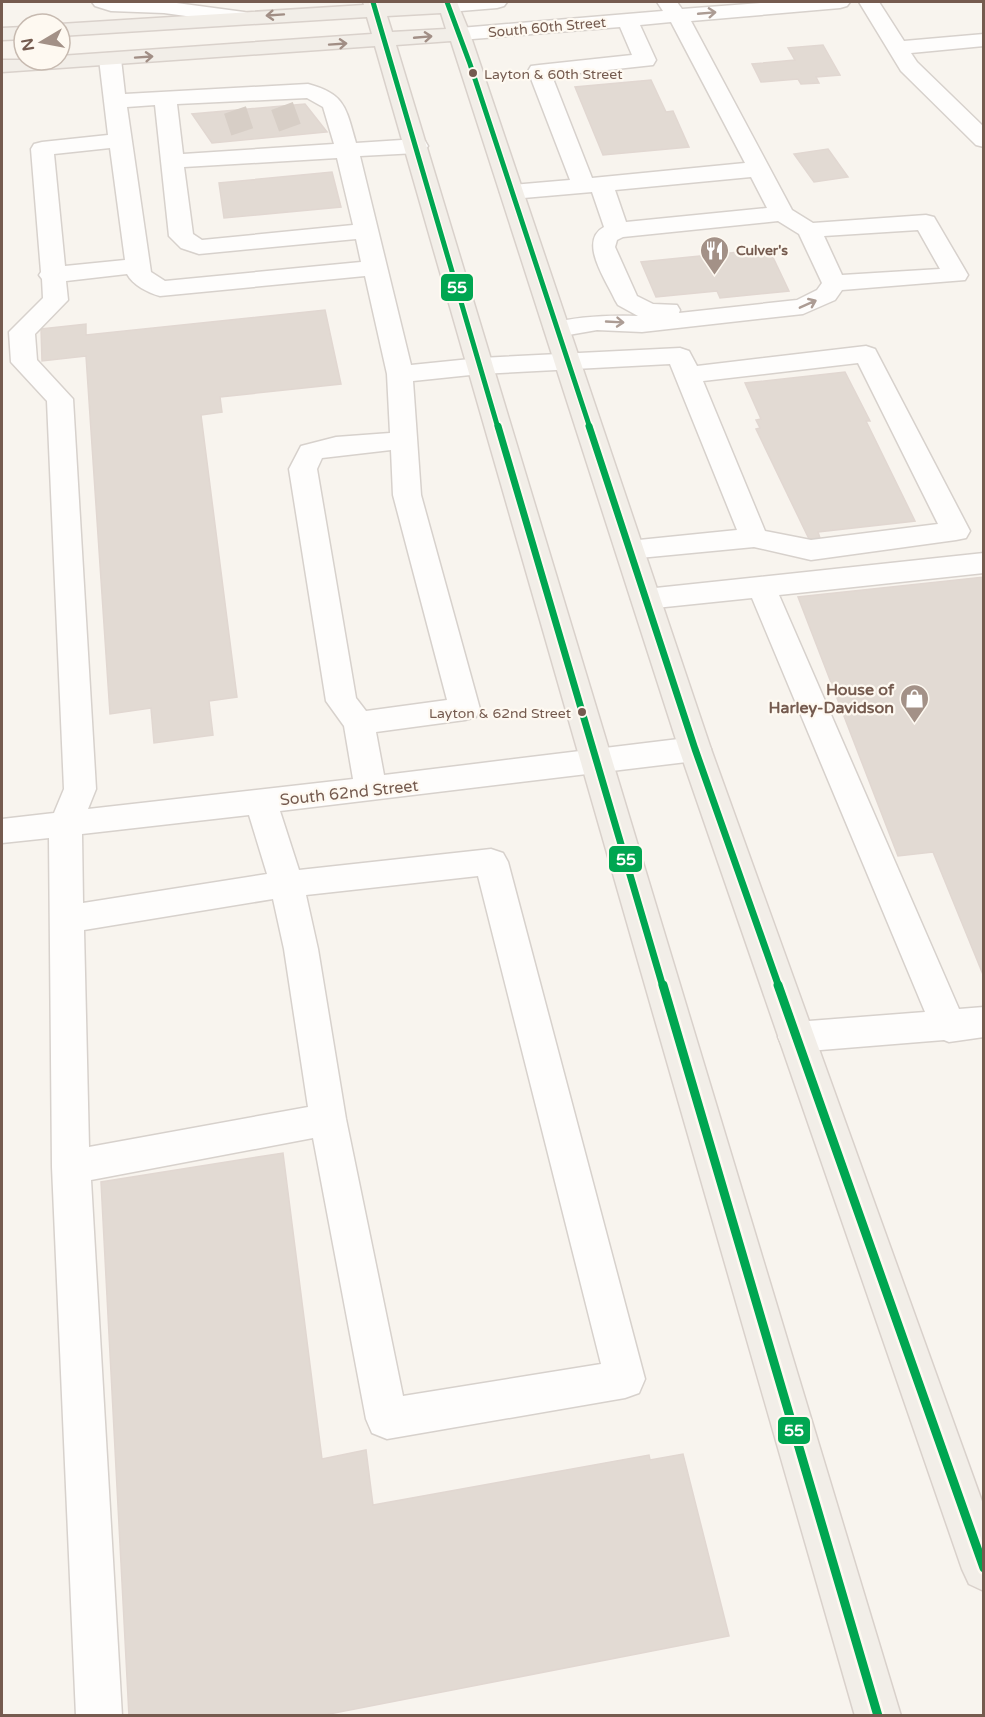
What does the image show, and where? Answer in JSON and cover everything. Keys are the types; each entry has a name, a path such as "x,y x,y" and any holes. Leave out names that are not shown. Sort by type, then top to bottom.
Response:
{"main road":[{"name":"South 60th Street","path":"72,29 244,18 374,5 448,4"},
{"path":"448,4 460,34 695,749 984,1569"},
{"path":"374,5 878,1716"},
{"path":"108,27 110,59"},
{"name":"South 60th Street","path":"2,66 460,34"}],"street":[{"path":"102,2 244,18"},
{"name":"South 60th Street","path":"448,4 496,2"},
{"name":"South 60th Street","path":"460,34 627,20 671,9 840,2"},
{"path":"869,2 909,66 984,140"},
{"path":"671,9 689,33 782,214 809,230 834,283"},
{"path":"617,230 592,185 538,71 645,60 627,20"},
{"path":"898,48 984,39"},
{"path":"110,59 139,275 160,289 373,268"},
{"path":"115,101 165,98 233,103 281,99 308,91 319,94 333,104 347,150 367,231 373,268 400,374 406,495 465,709 359,723"},
{"path":"165,98 181,236 189,243 199,247 367,231"},
{"path":"99,1716 71,1167 65,824 80,789 60,399 24,362 22,332 56,300 51,275 42,149 120,141"},
{"path":"172,161 248,148 296,144 347,150 417,146"},
{"path":"512,192 759,169"},
{"path":"767,311 736,303 649,312 627,300 603,247 606,236 617,230 782,214"},
{"path":"809,230 926,222 956,275 834,283"},
{"path":"51,275 138,266"},
{"path":"557,329 597,322 642,324 803,307 826,295 834,283"},
{"path":"629,549 754,538 811,550 956,531 866,354 689,375"},
{"path":"400,374 567,360 680,356 754,538"},
{"path":"370,789 359,723 341,701 303,470 311,452 336,446 402,441"},
{"path":"646,599 984,563"},
{"path":"762,588 950,1027"},
{"name":"South 62nd Street","path":"2,831 596,763 695,749"},
{"path":"66,919 287,884 491,862 625,1379 387,1419 328,1119 301,949 287,884 261,801"},
{"path":"796,1037 950,1027 984,1022"},
{"path":"71,1167 328,1119"}],"building":[{"path":"823,45 840,75 816,77 819,83 801,84 798,79 761,82 752,64 795,60 788,48"},
{"path":"651,80 666,112 673,111 689,147 603,155 575,87"},
{"path":"305,104 327,132 212,143 192,114"},
{"path":"828,149 848,177 814,182 794,154"},
{"path":"332,172 341,207 224,218 219,183"},
{"name":"Culver's","path":"769,249 789,291 720,298 717,291 656,297 641,262"},
{"path":"325,310 341,384 220,397 222,412 201,415 237,697 209,701 213,735 154,743 151,708 110,714 86,356 42,361 41,329 86,324 86,335"},
{"path":"845,372 870,421 866,421 915,521 818,532 820,538 809,539 756,429 760,428 756,420 761,419 745,383"},
{"name":"House of Harley-Davidson","path":"984,577 984,977 933,852 898,856 798,597"},
{"path":"283,1153 322,1459 366,1450 373,1505 649,1455 650,1460 683,1454 729,1636 319,1716 129,1716 101,1182"}],"tunnel":[{"path":"282,106 293,136"},
{"path":"235,110 245,140"}],"transit line":[{"name":"55","path":"373,2 878,1716"},
{"name":"55","path":"447,2 470,64 695,749 984,1568"}],"place":[{"name":"Layton & 60th Street","path":"473,73"},
{"name":"Culver's","path":"715,276"},
{"name":"Layton & 62nd Street","path":"582,712"},
{"name":"House of Harley-Davidson","path":"915,724"}]}
